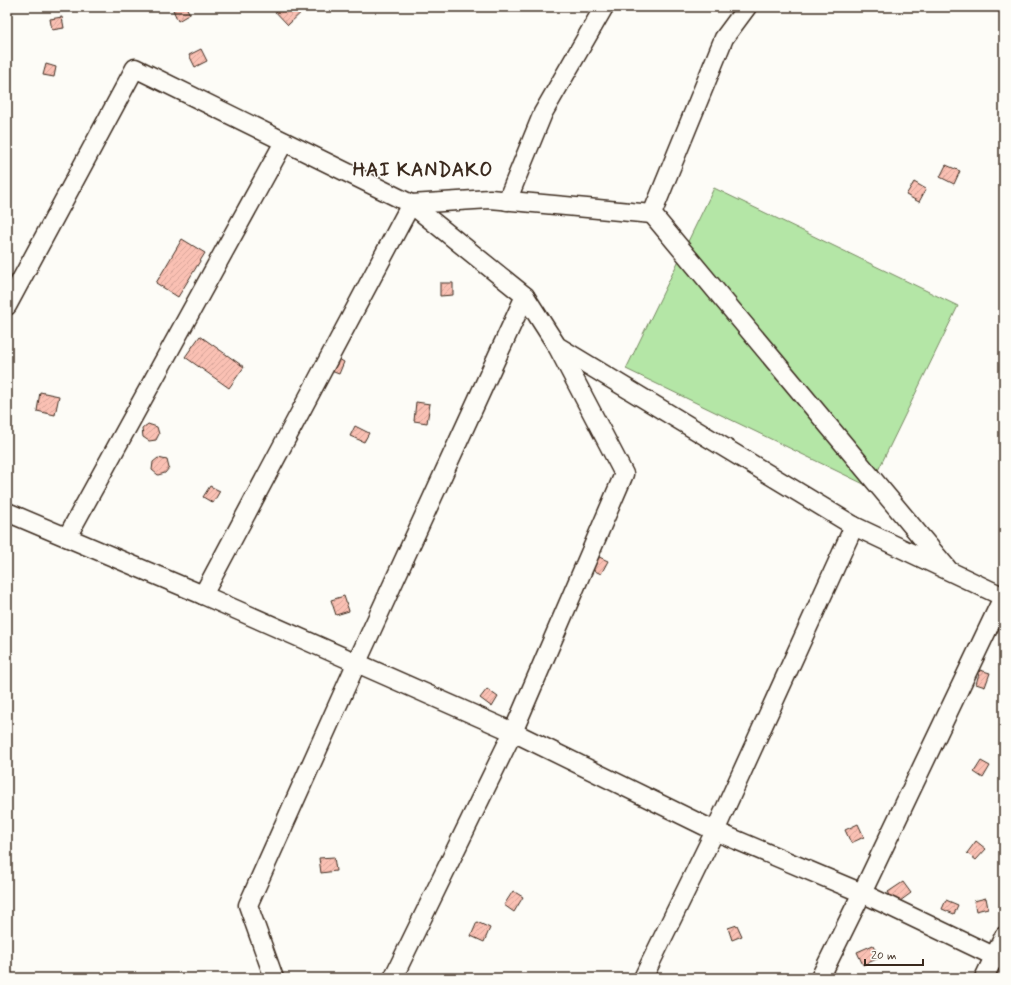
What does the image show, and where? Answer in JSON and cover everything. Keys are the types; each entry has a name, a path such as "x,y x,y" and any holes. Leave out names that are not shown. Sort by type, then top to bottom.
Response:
{"street":[{"path":"507,201 543,113 604,7"},
{"path":"652,214 724,38 747,7"},
{"path":"7,306 135,68 411,204 525,296 557,346 624,474 512,732 393,978"},
{"path":"66,537 284,142"},
{"path":"411,204 490,199 652,214 951,572"},
{"path":"203,595 411,204"},
{"path":"274,978 248,905 357,662 525,296"},
{"path":"557,346 854,526 1004,597 820,978"},
{"path":"7,512 357,662 512,732 715,831 862,893 999,958"},
{"path":"643,978 715,831 854,526"},
{"path":"984,978 999,958 1004,936"}],"green space":[{"path":"714,188 958,306 870,487 626,369"}],"building":[{"path":"178,7 186,7 190,14 178,21 173,10"},
{"path":"271,7 307,7 288,25"},
{"path":"62,17 64,28 52,30 50,19"},
{"path":"201,49 207,61 195,67 189,55"},
{"path":"46,64 56,67 54,77 43,75"},
{"path":"946,165 960,171 954,184 940,177"},
{"path":"914,182 926,189 919,202 906,195"},
{"path":"182,239 205,253 178,297 156,283"},
{"path":"440,283 453,283 453,295 440,296"},
{"path":"200,336 244,367 229,388 185,357"},
{"path":"337,358 344,362 339,374 331,371"},
{"path":"40,392 59,396 55,415 37,411"},
{"path":"416,402 430,404 427,423 414,421"},
{"path":"148,424 157,427 159,434 156,440 149,441 143,437 142,429"},
{"path":"355,426 369,433 364,442 350,436"},
{"path":"158,458 167,460 169,468 165,473 158,475 152,470 153,462"},
{"path":"210,486 220,491 213,503 203,497"},
{"path":"597,556 608,561 601,574 591,569"},
{"path":"344,596 349,611 336,615 331,600"},
{"path":"980,670 990,673 985,687 976,684"},
{"path":"487,689 498,697 492,707 480,698"},
{"path":"981,761 990,766 983,778 974,772"},
{"path":"858,824 864,837 851,843 845,830"},
{"path":"976,841 986,849 976,860 967,853"},
{"path":"334,857 336,871 321,873 319,858"},
{"path":"903,882 911,893 896,904 888,892"},
{"path":"513,891 523,897 514,912 504,905"},
{"path":"986,898 988,908 976,911 974,901"},
{"path":"946,900 958,905 954,914 942,909"},
{"path":"477,922 490,928 484,942 471,936"},
{"path":"737,925 742,936 732,940 728,928"},
{"path":"873,945 879,958 863,965 857,952"}],"district":[{"name":"HAI KANDAKO","path":"423,169"}]}
